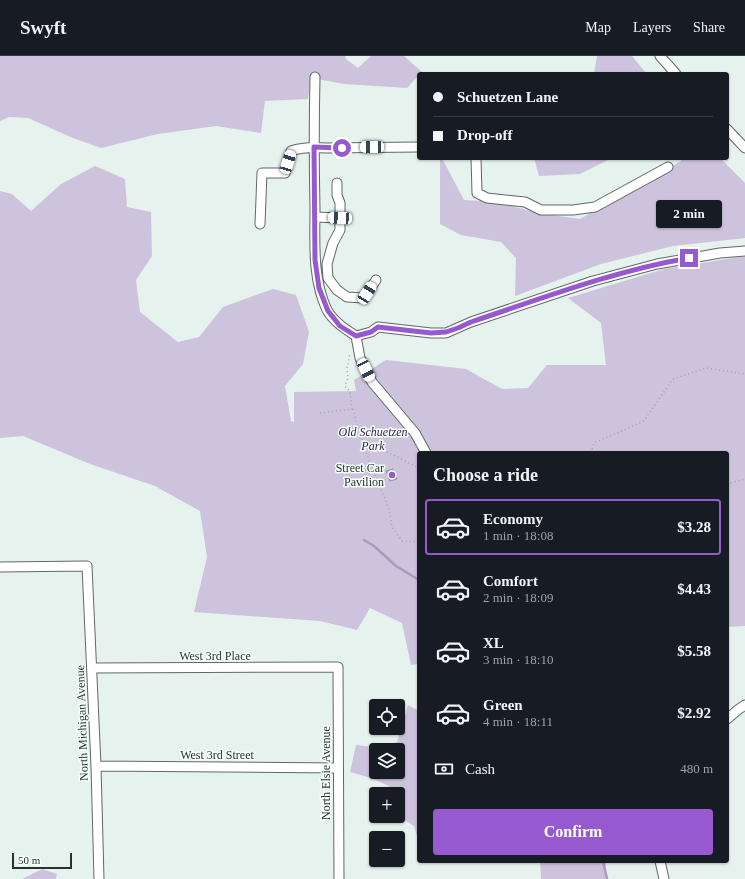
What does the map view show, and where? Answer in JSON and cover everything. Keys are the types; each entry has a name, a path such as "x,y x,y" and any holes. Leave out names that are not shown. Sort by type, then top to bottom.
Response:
{"street":[{"path":"660,56 674,72"},
{"path":"315,77 315,260 319,288 328,311 340,326 356,336 371,332 378,327 431,333 446,332 471,322 593,281 657,264 720,253 745,251"},
{"path":"729,130 745,148"},
{"path":"260,224 262,173 285,173 292,151 296,149 314,147 417,147"},
{"path":"476,160 477,193 487,198 525,202 541,210 573,210 595,207 668,166"},
{"path":"337,183 337,195 340,203 340,230 333,243 327,264 328,278 337,290 347,297 364,298 376,280"},
{"path":"315,217 340,218"},
{"path":"356,336 360,358 372,382 415,433 425,451"},
{"name":"North Michigan Avenue","path":"0,568 87,566 96,766 99,879"},
{"name":"West 3rd Place","path":"92,668 338,667"},
{"name":"North Elsie Avenue","path":"338,667 339,879"},
{"path":"729,717 745,705"},
{"name":"West 3rd Street","path":"96,766 338,768"},
{"path":"660,863 664,879"}],"path":[{"path":"350,348 347,369 348,378 345,385 350,391 352,409 360,438 389,509 392,527 402,541 417,542"},
{"path":"592,451 594,443 644,421 673,379 706,368 745,374"},
{"path":"320,413 352,409"},
{"path":"360,438 417,467"},
{"path":"729,484 745,480"}],"green space":[{"path":"0,56 345,56 346,59 358,68 371,56 404,56 422,72 417,72 417,77 407,88 344,84 311,78 308,99 265,101 261,133 216,126 158,134 101,148 73,138 28,118 9,117 0,121"},
{"path":"597,56 632,56 645,72 594,72"},
{"path":"440,160 443,160 464,200 497,202 538,213 580,219 681,160 722,160 745,183 745,238 673,246 601,264 515,296 516,258 501,242 461,235 440,224"},
{"path":"535,160 608,160 580,174 539,176"},
{"name":"Old Schuetzen Park","path":"95,166 125,179 127,207 151,212 152,256 136,280 140,312 178,342 199,337 223,307 273,289 296,295 309,332 303,364 285,386 291,421 294,422 294,392 356,391 354,380 386,360 466,369 502,389 528,388 547,365 606,365 601,323 568,298 664,269 745,256 745,626 729,627 729,451 417,451 417,664 411,665 402,623 370,608 357,630 320,621 194,612 207,557 200,511 155,486 90,464 23,436 0,438 0,191 12,194 31,211 61,184"},
{"path":"408,705 417,710 417,837 414,826 405,820 405,787 389,786 373,779 405,779 405,743 394,743 397,742 399,735 405,735 405,715"},
{"path":"356,745 369,746 369,777 350,772"},
{"path":"540,863 606,863 605,879 541,879"},
{"path":"42,869 57,874 56,879 22,879"}],"building":[{"name":"Street Car Pavilion","path":"393,469 397,479 390,481 386,471"}],"waterway":[{"path":"364,540 374,546 396,566 417,579"},
{"path":"603,863 607,879"}],"place":[{"name":"Street Car Pavilion","path":"392,475"}],"route":[{"path":"342,148 314,147 315,260 319,288 328,311 340,326 356,336 371,332 378,327 431,333 446,332 471,322 593,281 657,264 689,258"}]}
